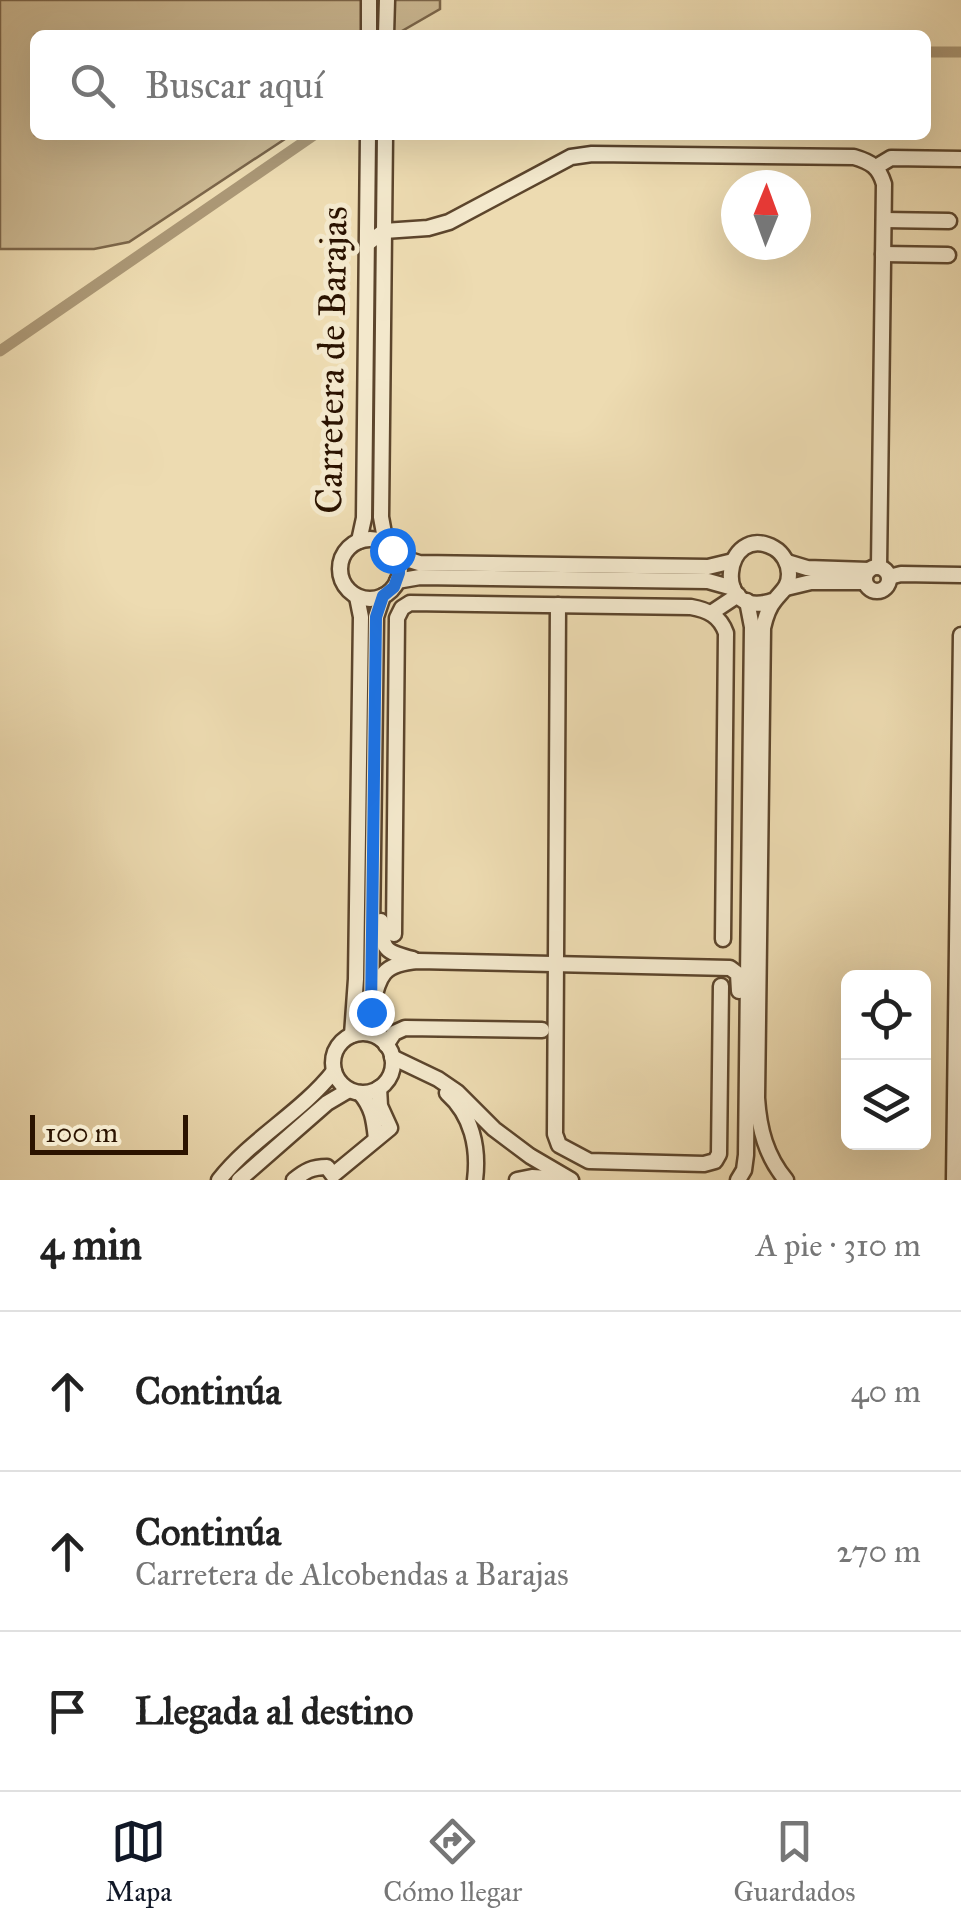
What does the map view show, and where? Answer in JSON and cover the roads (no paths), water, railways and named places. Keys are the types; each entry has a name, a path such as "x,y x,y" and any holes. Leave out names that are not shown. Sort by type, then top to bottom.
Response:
{"street":[{"path":"368,30 369,0"},
{"path":"386,30 387,0"},
{"name":"Carretera de Barajas","path":"358,541 364,518 368,140"},
{"name":"Carretera de Barajas","path":"386,140 381,517 386,544"},
{"path":"367,244 384,231 428,228 448,222 571,157 592,154 867,160 876,167 884,184 876,574"},
{"path":"876,167 891,158 961,159"},
{"path":"884,220 949,221"},
{"path":"884,254 948,254"},
{"path":"377,540 386,544 399,564 394,587 383,596 358,597 343,584 340,564 350,546 358,541 377,540"},
{"path":"397,556 419,563 708,567 733,561 746,548 756,545 774,548 787,562 789,580 764,622 763,638 757,1098 765,1143 786,1180"},
{"path":"733,561 730,574 752,627 745,1163 738,1180"},
{"path":"787,562 807,568 876,574 961,575"},
{"path":"786,588 876,574"},
{"path":"397,581 420,576 708,581 756,604 774,600"},
{"path":"712,614 739,595"},
{"path":"294,1180 315,1167 327,1167 334,1175 390,1128 380,1106 383,1085 393,1066 371,1012 376,617 383,596"},
{"path":"352,1035 361,617 358,597"},
{"path":"394,934 398,618 402,608 410,603 691,606 712,614 722,622 726,633 722,938"},
{"path":"558,605 555,1134 562,1148 589,1162 704,1164 718,1158 721,986"},
{"path":"954,1180 961,635"},
{"path":"373,836 381,881 382,943 396,955 418,961"},
{"path":"371,1012 379,980 386,970 399,963 418,961 730,968 738,974 740,1006 747,1020"},
{"path":"386,1047 394,1033 405,1028 542,1030"},
{"path":"376,1140 369,1104 342,1085 334,1071 338,1046 352,1035 372,1034 457,1092 494,1129 530,1156 570,1180"},
{"path":"219,1180 242,1155 318,1092 334,1071"},
{"path":"239,1180 327,1103 400,1076 417,1076 434,1083 452,1098 469,1122 476,1144 475,1180"},
{"path":"516,1180 570,1180"}],"waterway":[{"path":"931,52 961,52"},
{"path":"0,351 307,140"}]}
